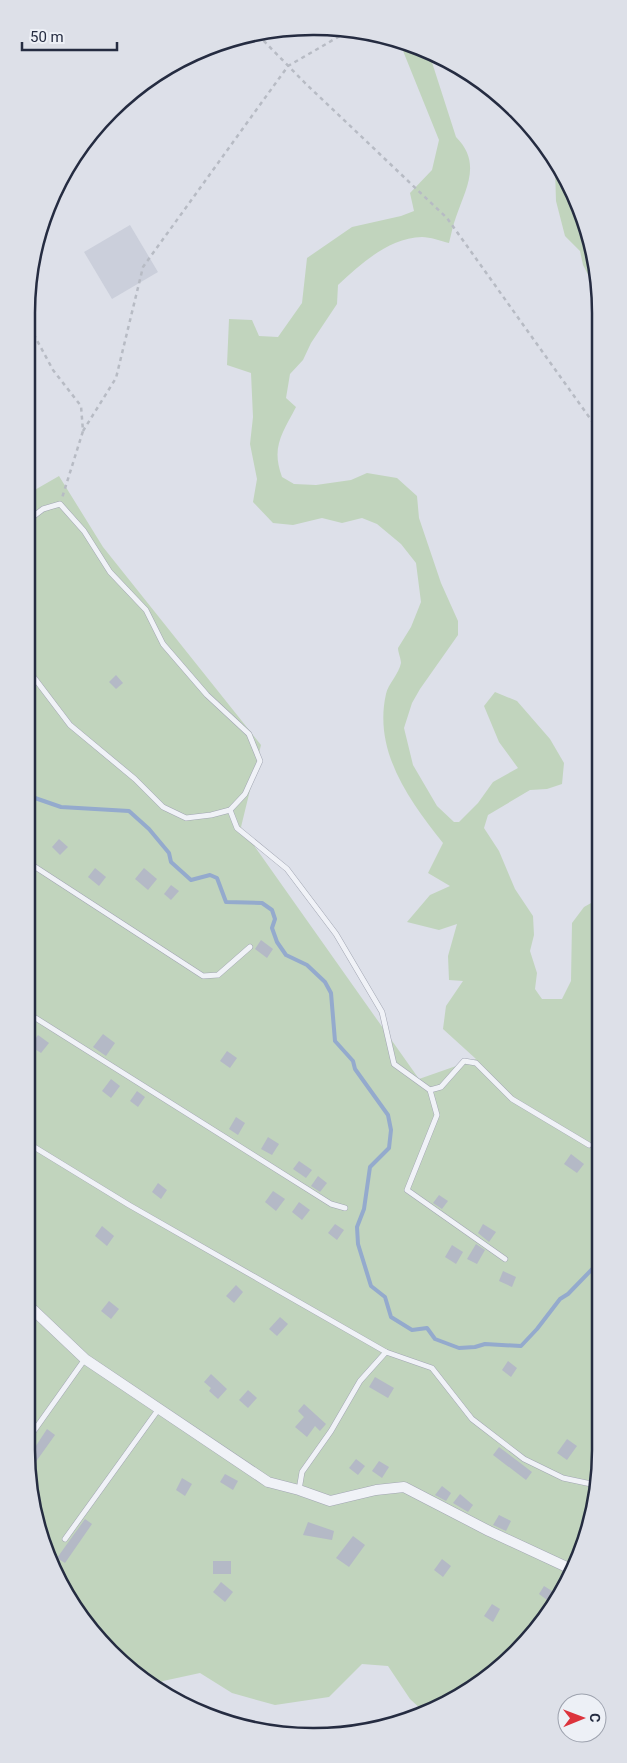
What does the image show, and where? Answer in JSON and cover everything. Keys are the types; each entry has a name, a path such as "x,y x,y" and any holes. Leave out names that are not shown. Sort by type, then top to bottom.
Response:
{"street":[{"path":"35,1312 85,1359 158,1410 268,1482 300,1490 330,1501 376,1490 404,1487 489,1531 566,1567"}],"lane":[{"path":"35,515 43,509 60,504 84,531 110,572 146,610 163,644 207,695 249,734 260,761 246,794 230,810 211,815 186,818 163,807 134,779 70,725 35,679"},
{"path":"230,810 237,828 286,869 336,934 382,1012 394,1064 430,1090 436,1114 407,1190 505,1259"},
{"path":"35,867 203,976 218,976 250,947"},
{"path":"35,1018 331,1204 345,1208"},
{"path":"430,1090 441,1087 464,1061 476,1063 512,1099 589,1145"},
{"path":"35,1148 129,1205 386,1352 432,1368 472,1419 524,1459 563,1478 590,1484"},
{"path":"300,1490 302,1472 331,1431 360,1381 386,1352"},
{"path":"35,1429 85,1359"},
{"path":"65,1538 158,1410"}],"path":[{"path":"60,504 83,431 116,378 143,268 288,66 339,36"},
{"path":"262,39 447,218 592,421"},
{"path":"35,337 53,370 81,406 83,431"}],"shaded area":[{"path":"130,225 158,272 112,299 84,252"}],"green space":[{"path":"403,50 432,62 456,137 468,156 470,176 449,243 422,237 398,242 366,261 338,285 337,304 311,343 303,360 290,374 286,398 296,407 280,441 278,449 279,466 282,477 294,484 316,485 351,480 367,473 397,478 417,496 419,518 441,583 458,621 458,635 420,689 412,703 404,728 413,765 437,806 454,822 459,822 478,803 493,782 518,768 499,742 484,706 495,692 517,701 550,739 564,763 562,784 547,789 530,790 488,815 484,828 499,851 515,889 533,916 534,935 530,951 537,973 535,989 542,999 562,999 571,981 572,923 584,907 592,902 592,1450 590,1486 583,1522 571,1556 555,1589 523,1633 497,1659 468,1681 453,1691 419,1707 410,1699 388,1666 362,1664 329,1697 275,1705 232,1693 200,1673 161,1682 130,1659 104,1633 72,1589 56,1556 40,1504 35,1450 35,490 59,476 103,547 261,745 241,827 419,1079 476,1059 443,1029 446,1006 463,981 449,980 448,956 457,924 439,930 407,922 430,895 450,886 428,873 443,843 407,793 390,756 385,736 383,715 386,694 401,663 398,648 411,627 421,602 416,563 401,544 377,524 362,518 342,523 322,518 293,525 273,523 253,502 257,479 250,444 253,417 251,373 227,365 229,319 252,320 259,336 278,337 302,303 307,258 352,227 401,216 414,211 410,193 432,170 439,140"},
{"path":"555,174 571,207 583,241 590,278 583,265 580,251 565,236 556,201"}],"building":[{"path":"116,675 123,683 116,689 109,682"},
{"path":"59,839 68,847 60,855 52,847"},
{"path":"95,868 106,877 99,886 88,877"},
{"path":"144,868 157,879 148,890 135,879"},
{"path":"171,885 179,891 171,900 164,894"},
{"path":"261,940 273,949 267,958 255,949"},
{"path":"103,1034 115,1043 106,1056 93,1047"},
{"path":"38,1035 49,1043 41,1053 35,1049 35,1039"},
{"path":"227,1051 237,1058 230,1068 220,1061"},
{"path":"111,1079 120,1086 111,1098 102,1091"},
{"path":"137,1091 145,1097 138,1107 130,1101"},
{"path":"236,1117 245,1123 238,1135 229,1129"},
{"path":"268,1137 279,1144 272,1155 261,1149"},
{"path":"571,1154 584,1164 577,1173 564,1164"},
{"path":"299,1161 312,1170 306,1178 293,1169"},
{"path":"318,1176 327,1183 320,1192 311,1186"},
{"path":"158,1183 167,1190 161,1199 152,1192"},
{"path":"273,1191 285,1199 276,1211 265,1202"},
{"path":"439,1195 448,1201 442,1209 433,1203"},
{"path":"299,1202 310,1210 302,1220 292,1212"},
{"path":"335,1224 344,1230 337,1240 328,1233"},
{"path":"483,1224 496,1232 489,1242 478,1233"},
{"path":"102,1226 114,1236 107,1246 95,1236"},
{"path":"476,1244 485,1250 477,1264 467,1259"},
{"path":"452,1245 463,1252 456,1264 445,1257"},
{"path":"503,1271 516,1277 512,1287 499,1281"},
{"path":"236,1285 243,1292 234,1303 226,1296"},
{"path":"109,1301 119,1309 111,1319 101,1311"},
{"path":"280,1317 288,1324 277,1336 269,1329"},
{"path":"508,1361 517,1368 511,1377 502,1370"},
{"path":"211,1374 227,1389 218,1399 209,1391 211,1388 204,1382"},
{"path":"375,1377 394,1388 388,1398 369,1387"},
{"path":"248,1390 257,1398 248,1408 239,1400"},
{"path":"304,1404 326,1424 320,1431 315,1426 307,1437 295,1427 304,1417 298,1411"},
{"path":"47,1429 55,1435 36,1462 35,1447"},
{"path":"567,1439 577,1446 567,1460 557,1453"},
{"path":"499,1447 532,1472 526,1480 493,1455"},
{"path":"356,1459 365,1466 358,1475 349,1468"},
{"path":"379,1461 389,1467 382,1478 372,1471"},
{"path":"225,1474 238,1481 233,1490 220,1482"},
{"path":"182,1478 192,1484 185,1496 176,1490"},
{"path":"442,1486 451,1493 446,1501 435,1495"},
{"path":"460,1494 473,1505 468,1512 453,1503"},
{"path":"499,1515 511,1521 506,1531 493,1525"},
{"path":"85,1519 92,1524 65,1563 57,1558"},
{"path":"308,1522 334,1531 332,1540 303,1535"},
{"path":"353,1536 365,1545 349,1567 336,1558"},
{"path":"442,1559 451,1566 443,1577 434,1570"},
{"path":"213,1561 231,1561 231,1574 213,1574"},
{"path":"221,1582 233,1592 225,1602 213,1592"},
{"path":"544,1586 552,1591 547,1600 539,1594"},
{"path":"492,1604 500,1609 493,1622 484,1616"}],"waterway":[{"path":"35,798 61,807 129,811 149,829 169,853 171,862 191,880 210,875 217,878 226,902 262,903 272,910 275,919 272,928 277,942 286,955 307,965 325,982 331,993 335,1041 353,1061 355,1069 388,1115 391,1130 389,1148 370,1167 364,1209 357,1227 358,1244 371,1286 385,1297 391,1317 412,1330 427,1328 435,1339 459,1348 485,1344 521,1346 560,1299 568,1294 592,1269"}]}
